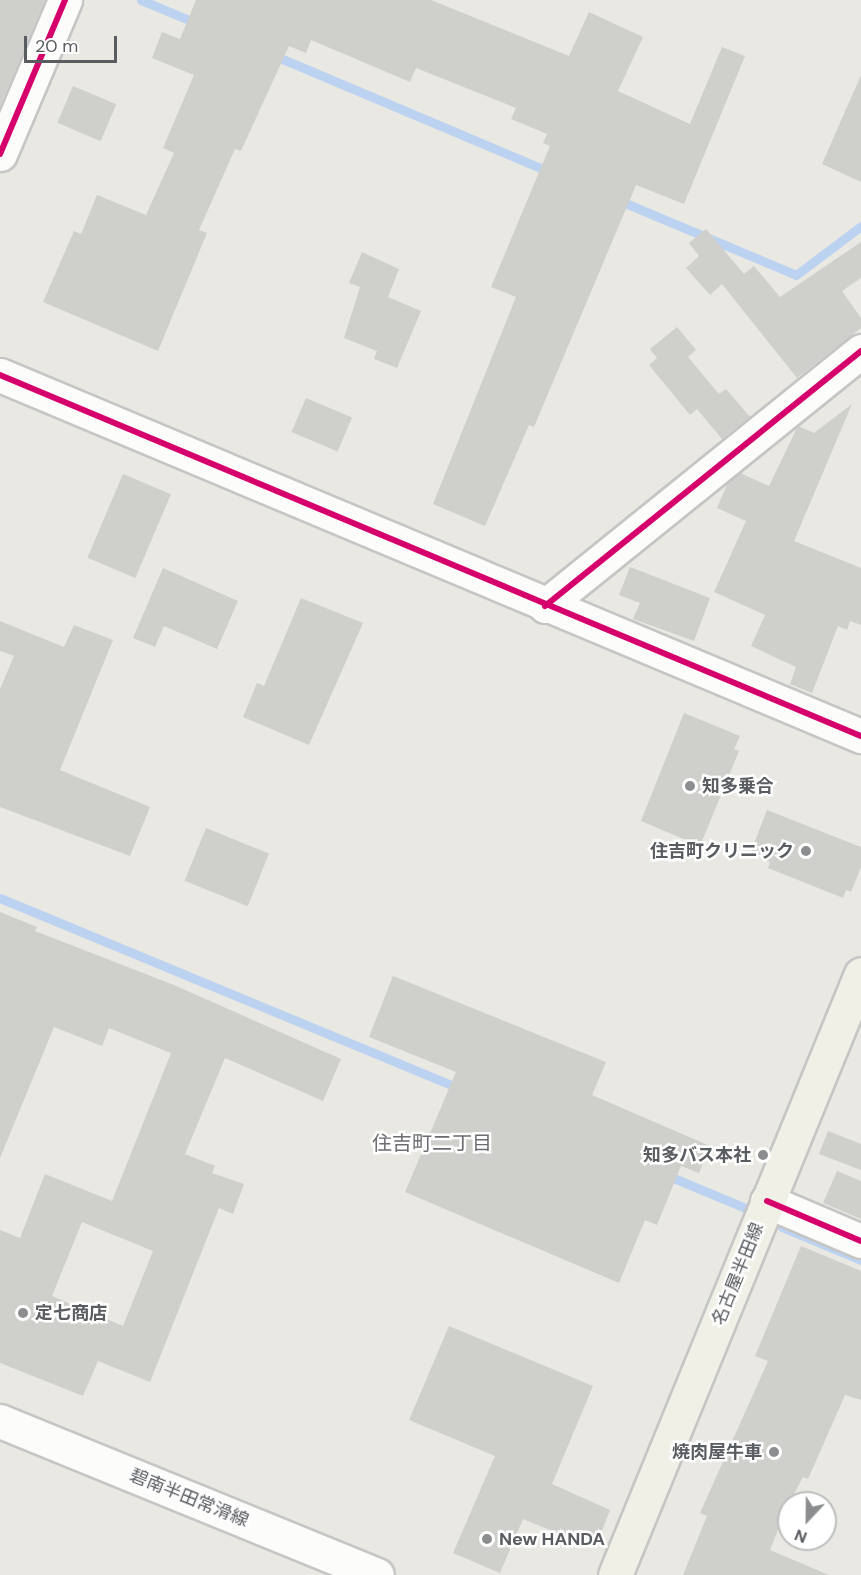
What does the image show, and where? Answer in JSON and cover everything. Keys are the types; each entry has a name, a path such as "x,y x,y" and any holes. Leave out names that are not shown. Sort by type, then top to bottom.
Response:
{"main road":[{"name":"名古屋半田線","path":"615,1575 861,974"}],"street":[{"path":"0,154 65,0"},
{"path":"545,606 861,351"},
{"path":"0,375 545,606 861,736"},
{"path":"767,1201 861,1240"},
{"name":"碧南半田常滑線","path":"0,1421 377,1575"}],"building":[{"path":"0,0 45,0 0,106"},
{"path":"196,0 431,0 569,56 589,12 643,37 618,91 690,124 722,47 745,56 684,204 636,185 534,427 529,425 485,526 433,504 516,297 491,287 550,146 543,143 547,134 511,119 516,108 416,68 410,82 311,40 306,53 289,46 241,151 235,149 199,230 207,233 158,351 43,302 74,231 81,234 97,195 146,215 174,153 163,148 194,75 152,58 162,32 180,39"},
{"path":"861,75 861,182 822,164"},
{"path":"73,86 116,104 101,141 57,123"},
{"path":"706,229 744,274 754,266 780,297 861,242 861,278 842,291 861,318 861,328 797,378 722,284 710,295 686,268 699,256 689,243"},
{"path":"362,252 399,269 388,297 421,311 397,368 374,359 377,351 344,338 360,287 349,283"},
{"path":"677,327 696,350 688,357 719,394 726,389 750,417 722,439 697,409 690,415 649,365 657,358 650,349"},
{"path":"306,398 352,418 338,452 292,432"},
{"path":"852,404 794,541 861,568 861,625 850,621 847,630 838,626 812,693 790,684 796,667 751,646 765,615 714,592 746,521 717,508 728,482 740,473 769,486 798,426 814,433"},
{"path":"123,474 171,494 135,578 87,558"},
{"path":"630,567 710,598 694,641 633,619 640,603 619,595"},
{"path":"163,568 238,601 217,649 164,626 155,647 133,638"},
{"path":"301,598 363,623 309,745 243,717 257,683 264,686"},
{"path":"0,621 64,647 74,625 113,640 60,770 150,807 130,856 0,807 0,689 14,656 0,651"},
{"name":"知多乗合","path":"684,713 740,736 734,749 739,751 700,846 641,821"},
{"name":"住吉町クリニック","path":"767,810 861,847 861,867 851,892 846,890 843,898 768,868 770,862 750,854"},
{"path":"206,828 269,853 248,906 185,881"},
{"path":"0,912 37,927 35,931 174,985 341,1059 323,1101 225,1058 185,1154 215,1166 212,1173 244,1184 233,1214 219,1208 150,1382 98,1361 83,1396 0,1363 0,1230 20,1238 45,1174 112,1201 171,1053 109,1028 102,1046 54,1027 0,1158","holes":["82,1222 153,1251 123,1326 52,1296"]},
{"path":"393,976 606,1062 592,1095 710,1146 699,1173 681,1166 657,1225 645,1220 619,1283 405,1192 456,1072 369,1037"},
{"path":"828,1131 861,1144 861,1170 819,1154"},
{"path":"837,1171 861,1181 861,1219 823,1203"},
{"path":"801,1246 861,1271 861,1400 845,1395 808,1479 803,1477 795,1491 777,1491 777,1533 770,1550 829,1575 683,1575 707,1516 700,1513 768,1361 755,1356"},
{"path":"449,1326 593,1386 552,1484 610,1510 599,1539 578,1530 574,1540 523,1519 500,1573 453,1553 495,1456 409,1420"}],"waterway":[{"path":"141,0 199,24"},
{"path":"273,55 550,172"},
{"path":"618,200 796,275 861,226"},
{"path":"0,898 460,1089"},
{"path":"664,1174 743,1207"},
{"path":"782,1227 861,1260"}],"cycle path":[{"path":"0,154 65,0"},
{"path":"545,606 861,351"},
{"path":"0,375 861,736"},
{"path":"767,1201 861,1241"}],"place":[{"name":"知多乗合","path":"690,786"},
{"name":"住吉町クリニック","path":"806,851"},
{"name":"知多バス本社","path":"763,1155"},
{"name":"定七商店","path":"23,1313"},
{"name":"焼肉屋牛車","path":"774,1452"},
{"name":"New HANDA","path":"487,1539"}],"district":[{"name":"住吉町二丁目","path":"432,1143"}]}
